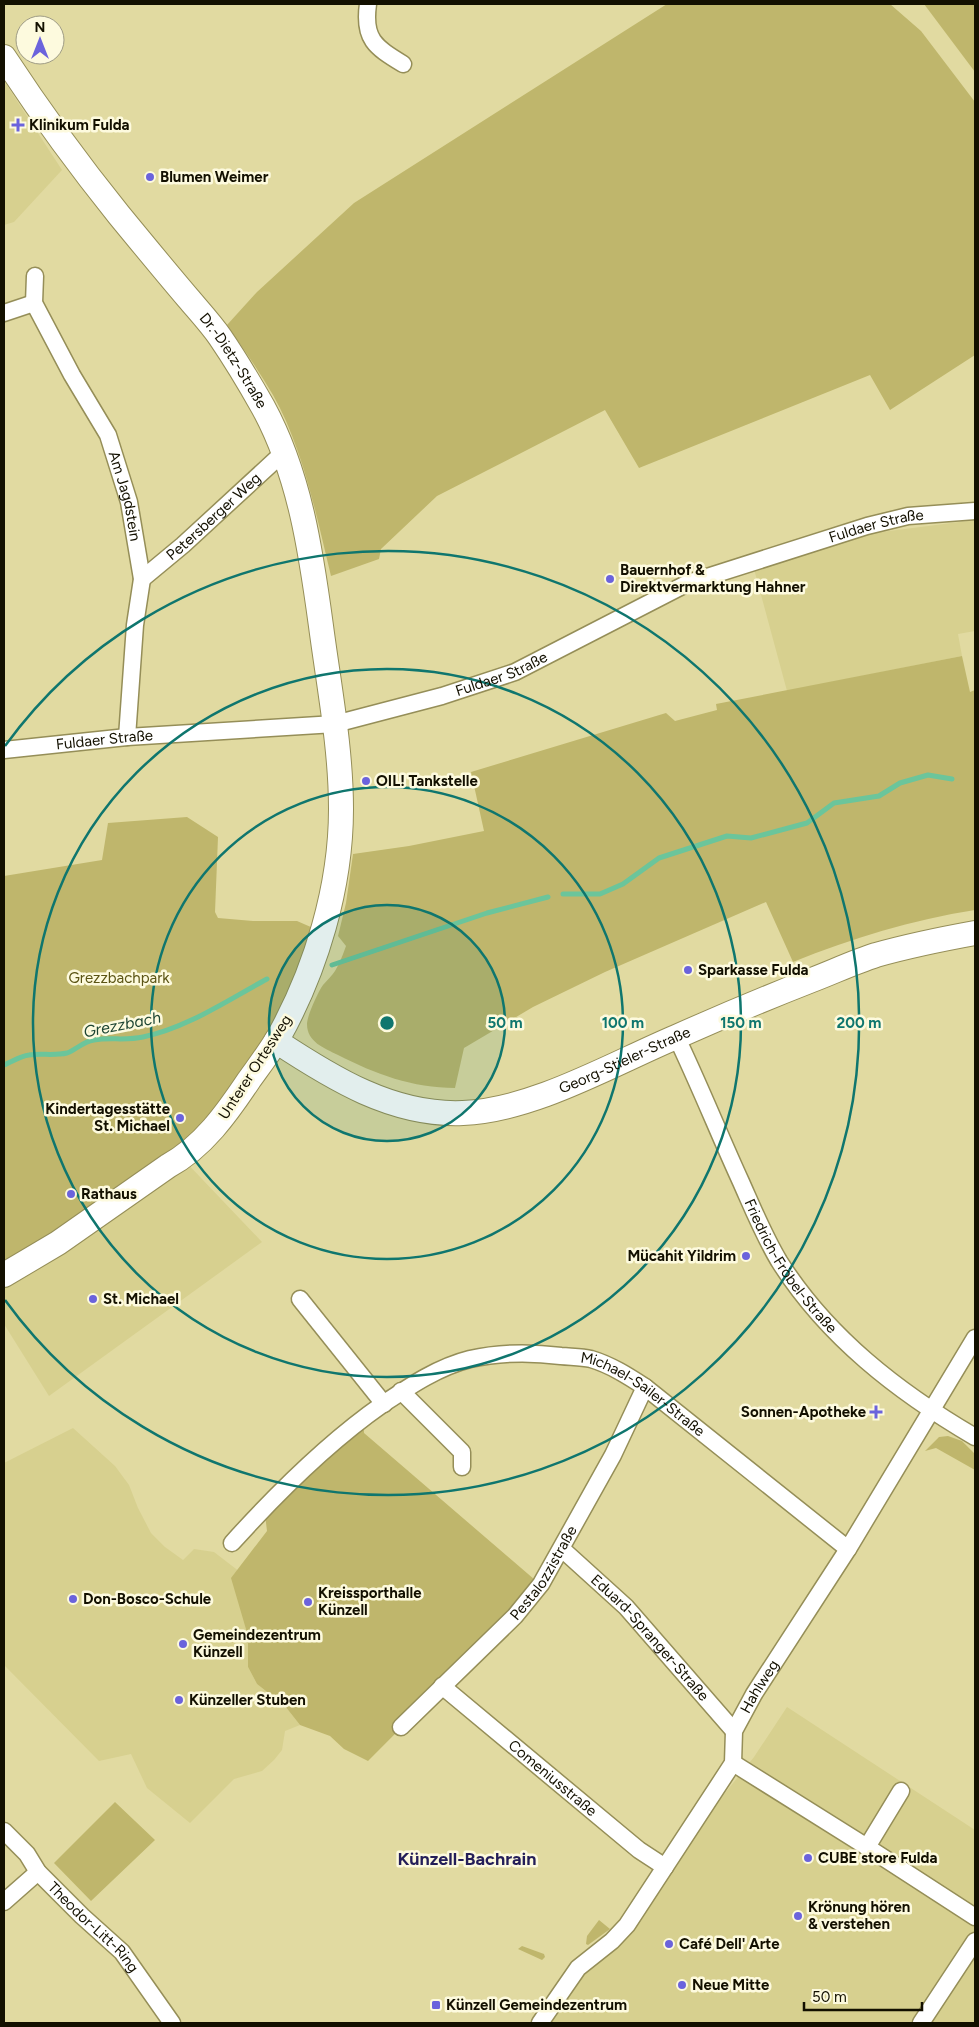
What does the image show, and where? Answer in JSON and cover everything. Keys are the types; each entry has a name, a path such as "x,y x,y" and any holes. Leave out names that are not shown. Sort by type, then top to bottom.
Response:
{"main road":[{"name":"Dr.-Dietz-Straße","path":"4,57 42,114 79,164 219,336 264,408 284,452 304,518 314,575 334,724"},
{"name":"Unterer Ortesweg","path":"4,1275 58,1243 182,1158 219,1124 276,1041 295,1005 311,966 330,899 336,865 341,809 340,773 334,724"},
{"name":"Georg-Stieler-Straße","path":"276,1041 322,1072 366,1094 405,1107 463,1113 505,1106 545,1094 676,1036 874,956 933,941 975,933"}],"street":[{"path":"368,4 366,19 369,37 380,51 403,64"},
{"name":"Am Jagdstein","path":"34,276 34,303 72,375 108,435 129,502 142,579 135,625 127,737"},
{"path":"4,313 34,303"},
{"name":"Petersberger Weg","path":"142,579 183,545 284,452"},
{"name":"Fuldaer Straße","path":"4,750 127,737 334,724 442,696 515,672 688,583 867,526 908,516 975,511"},
{"name":"Friedrich-Fröbel-Straße","path":"676,1036 761,1228 778,1260 800,1292 832,1328 885,1376 932,1411 975,1437"},
{"path":"300,1300 384,1404"},
{"name":"Hahlweg","path":"733,1763 734,1731 754,1694 848,1550 975,1338"},
{"name":"Michael-Sailer-Straße","path":"232,1543 265,1506 321,1453 364,1417 401,1391 435,1372 469,1360 511,1352 591,1359 617,1370 645,1387 848,1550"},
{"name":"Pestalozzistraße","path":"401,1728 515,1616 541,1584 613,1456 645,1387"},
{"path":"401,1391 462,1452 462,1467"},
{"name":"Eduard-Spranger-Straße","path":"562,1549 626,1608 734,1731"},
{"name":"Comeniusstraße","path":"442,1686 639,1850 665,1867"},
{"path":"540,2023 578,1968 612,1941 627,1925 733,1763 975,1917"},
{"path":"867,1847 901,1791"},
{"path":"4,1830 27,1854 38,1872"},
{"name":"Theodor-Litt-Ring","path":"4,1902 38,1872 82,1916 122,1952 172,2023"},
{"path":"921,2023 975,1941"}],"shaded area":[{"name":"Klinikum Fulda","path":"4,81 62,170 14,222 4,225"},
{"path":"975,520 975,631 958,634 962,656 787,691 754,569 858,535"},
{"name":"St. Michael","path":"182,1158 262,1242 49,1396 4,1324 4,1275"},
{"path":"73,1428 115,1466 129,1485 151,1533 165,1547 183,1560 194,1549 214,1552 240,1572 248,1636 248,1667 257,1684 285,1706 300,1725 285,1731 282,1750 262,1771 234,1779 190,1823 147,1788 131,1754 99,1761 4,1665 4,1463"},
{"path":"787,1707 975,1830 975,2023 540,2023 754,1757"}],"green space":[{"path":"667,4 890,4 921,31 975,102 975,355 890,410 870,375 639,468 605,410 437,496 381,549 379,559 331,576 308,484 293,437 273,395 227,325 257,292 354,203"},
{"path":"924,4 975,4 975,72"},
{"path":"962,656 970,692 975,690 975,910 928,919 882,931 837,945 793,962 766,902 605,972 533,1007 464,1048 455,1088 424,1086 380,1074 327,1050 317,1044 310,1035 307,1020 311,1010 321,988 337,968 346,946 338,936 346,903 353,854 409,846 484,831 471,772 666,713 675,721 717,710 716,704"},
{"name":"Grezzbachpark","path":"187,817 218,837 215,912 218,918 253,921 297,921 320,931 232,1105 4,1275 4,876 102,860 108,823"},
{"path":"363,1417 364,1433 542,1586 368,1761 344,1749 330,1736 300,1725 285,1706 257,1684 248,1667 248,1636 231,1578 267,1531 264,1506"},
{"path":"948,1436 962,1441 975,1454 975,1470 936,1448 925,1451 939,1437"},
{"path":"115,1802 155,1840 91,1901 54,1863"},
{"path":"599,1920 610,1929 588,1945 586,1944 587,1936"},
{"path":"522,1946 544,1954 545,1957 542,1960 518,1949"}],"waterway":[{"name":"Grezzbach","path":"563,894 600,894 623,884 659,858 727,836 751,838 807,823 834,803 879,796 900,783 928,775 952,779"},
{"name":"Grezzbach","path":"332,965 487,913 548,897"},
{"name":"Grezzbach","path":"4,1065 26,1056 67,1053 86,1042 94,1040 137,1038 159,1033 191,1020 267,979"}],"place":[{"name":"Klinikum Fulda","path":"18,125"},
{"name":"Blumen Weimer","path":"150,177"},
{"name":"Bauernhof & Direktvermarktung Hahner","path":"610,579"},
{"name":"OIL! Tankstelle","path":"366,781"},
{"name":"Sparkasse Fulda","path":"688,970"},
{"name":"Kindertagesstätte St. Michael","path":"180,1118"},
{"name":"Rathaus","path":"71,1194"},
{"name":"Mücahit Yildrim","path":"746,1256"},
{"name":"St. Michael","path":"93,1299"},
{"name":"Sonnen-Apotheke","path":"876,1412"},
{"name":"Don-Bosco-Schule","path":"73,1599"},
{"name":"Kreissporthalle Künzell","path":"308,1602"},
{"name":"Gemeindezentrum Künzell","path":"183,1644"},
{"name":"Künzeller Stuben","path":"179,1700"},
{"name":"CUBE store Fulda","path":"808,1858"},
{"name":"Krönung hören & verstehen","path":"798,1916"},
{"name":"Café Dell' Arte","path":"669,1944"},
{"name":"Neue Mitte","path":"682,1985"},
{"name":"Künzell Gemeindezentrum","path":"436,2005"}],"district":[{"name":"Künzell-Bachrain","path":"467,1859"}]}
